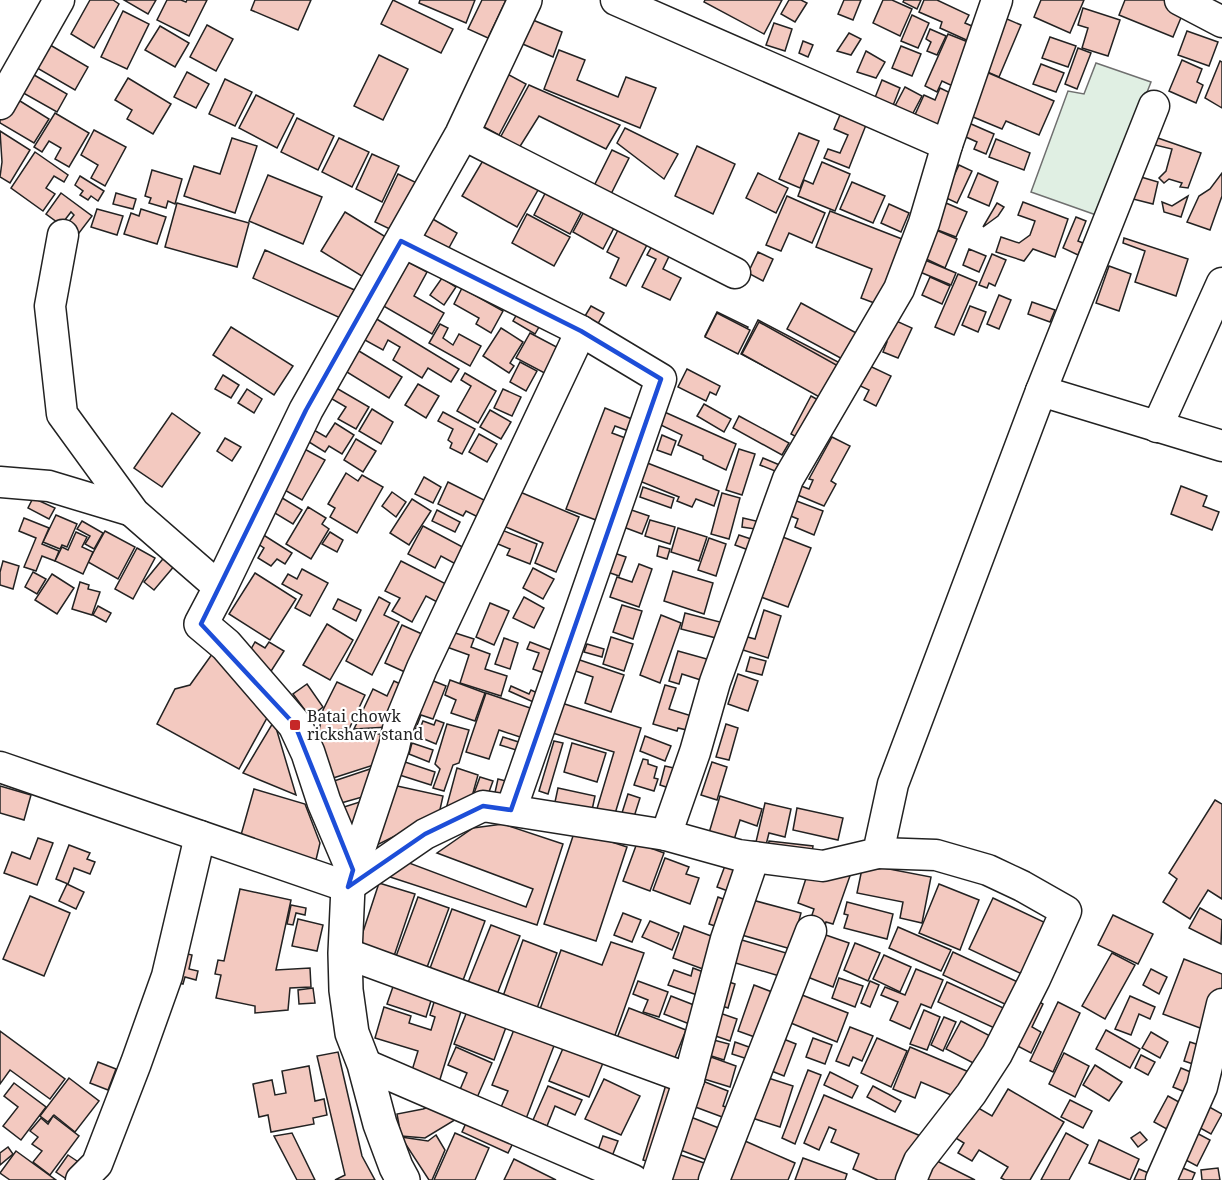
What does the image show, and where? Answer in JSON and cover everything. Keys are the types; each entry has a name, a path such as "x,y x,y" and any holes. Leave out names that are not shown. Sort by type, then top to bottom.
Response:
{"main road":[{"path":"403,1180 380,1124 364,1064 352,1033 346,990 345,953 350,878 295,725 226,645 201,624 306,410 462,134 525,0"}],"street":[{"path":"0,104 59,0"},
{"path":"616,0 947,145"},
{"path":"666,835 695,752 715,682 788,479 899,289 924,223 947,145 997,0"},
{"path":"1180,0 1222,21"},
{"path":"878,852 893,784 1041,391 1154,106"},
{"path":"462,134 735,273"},
{"path":"63,235 50,306 62,414 132,510 220,588"},
{"path":"402,241 581,331 661,379 511,810"},
{"path":"1157,427 1222,283"},
{"path":"350,878 394,747 399,724 422,668 581,331"},
{"path":"1041,391 1222,446"},
{"path":"0,482 49,486 132,510"},
{"path":"0,767 200,836 350,878 425,834 483,806 666,835 738,855 823,866 878,852 936,855 988,870 1066,911 1035,980 997,1054 959,1111 919,1161 911,1180"},
{"path":"81,1180 97,1164 167,976 200,836"},
{"path":"656,1180 689,1079 726,939 754,856"},
{"path":"714,1180 812,931"},
{"path":"345,953 689,1079"},
{"path":"1161,1180 1202,1087 1222,1004"},
{"path":"364,1064 633,1180"}],"highlighted area":[{"path":"401,241 581,331 661,379 511,810 483,806 425,834 348,887 353,870 295,725 201,624 306,410"}],"green space":[{"path":"1096,63 1151,82 1099,216 1031,192 1068,91 1084,94"}],"building":[{"path":"90,0 113,0 119,4 94,48 71,34"},
{"path":"124,0 156,0 148,14"},
{"path":"167,0 186,2 187,0 207,0 189,36 157,20"},
{"path":"255,0 311,0 298,30 251,10"},
{"path":"393,0 453,29 441,53 381,24"},
{"path":"420,0 475,0 466,23 419,3"},
{"path":"482,0 506,0 488,38 468,29"},
{"path":"705,0 782,0 764,34 704,2"},
{"path":"789,0 801,0 807,3 795,22 781,14"},
{"path":"844,0 861,0 853,20 838,14"},
{"path":"883,0 892,0 912,9 900,36 873,23"},
{"path":"904,0 921,0 917,9 903,2"},
{"path":"924,0 937,0 969,15 965,23 979,29 973,43 940,28 942,22 919,12"},
{"path":"1041,0 1084,0 1070,33 1034,17"},
{"path":"1125,0 1166,0 1185,8 1173,37 1119,15"},
{"path":"1083,8 1120,20 1108,56 1082,48 1088,28 1078,25"},
{"path":"123,11 149,24 127,69 101,57"},
{"path":"912,15 929,23 918,48 901,41"},
{"path":"1000,16 1021,25 999,77 978,68"},
{"path":"528,18 562,32 553,57 518,42"},
{"path":"774,23 792,29 785,51 766,45"},
{"path":"207,25 233,39 216,71 190,57"},
{"path":"160,26 189,43 175,67 145,50"},
{"path":"930,29 946,36 937,55 927,51 931,42 926,39"},
{"path":"1187,31 1218,42 1209,66 1178,55"},
{"path":"849,33 861,39 851,55 837,51"},
{"path":"948,34 978,46 959,89 942,81 937,92 925,86"},
{"path":"1050,37 1076,46 1068,67 1042,58"},
{"path":"803,41 813,45 808,57 799,53"},
{"path":"45,42 88,67 75,90 32,65"},
{"path":"901,46 921,54 912,76 892,68"},
{"path":"1078,48 1091,53 1077,89 1065,84"},
{"path":"559,50 585,60 577,80 618,97 626,77 656,88 640,128 544,89"},
{"path":"866,51 885,62 876,78 857,72"},
{"path":"379,55 408,69 383,120 354,106"},
{"path":"1182,60 1202,69 1197,82 1203,85 1196,103 1169,91"},
{"path":"1220,61 1222,62 1222,108 1205,98"},
{"path":"1041,64 1064,73 1056,92 1033,84"},
{"path":"498,69 526,84 499,135 471,120"},
{"path":"984,71 1054,101 1039,135 1006,121 1002,129 966,114"},
{"path":"29,72 67,94 57,112 18,90"},
{"path":"187,72 209,84 196,108 174,97"},
{"path":"128,78 171,104 153,134 127,119 132,110 115,100"},
{"path":"225,79 252,92 235,126 209,114"},
{"path":"882,80 900,88 892,108 874,100"},
{"path":"529,85 620,125 606,149 539,116 519,148 500,138"},
{"path":"905,87 922,96 912,115 895,106"},
{"path":"940,88 959,97 943,131 914,117 924,95 935,100"},
{"path":"256,95 294,114 277,148 239,128"},
{"path":"12,96 49,119 34,143 0,123 0,117"},
{"path":"55,113 89,133 69,167 55,159 61,148 49,141 42,152 34,147"},
{"path":"840,115 866,125 849,168 824,158 828,149 840,153 848,135 834,129"},
{"path":"297,118 334,136 318,170 281,152"},
{"path":"962,120 994,134 986,154 974,149 977,142 957,133"},
{"path":"625,128 678,154 664,179 617,143"},
{"path":"94,130 126,147 105,186 91,178 98,165 81,155"},
{"path":"0,131 30,150 10,183 0,177 2,162"},
{"path":"799,133 819,141 800,188 779,179"},
{"path":"1155,137 1201,153 1188,188 1180,187 1182,183 1169,179 1164,183 1159,178 1166,171 1172,149 1155,145"},
{"path":"232,138 257,146 235,213 184,196 194,166 220,174"},
{"path":"339,138 369,152 352,187 322,172"},
{"path":"996,139 1030,153 1024,170 989,157"},
{"path":"697,146 735,164 713,214 675,196"},
{"path":"612,150 629,158 610,196 593,188"},
{"path":"35,152 68,175 64,182 54,176 46,188 55,194 43,211 11,188"},
{"path":"488,152 542,183 517,227 462,196"},
{"path":"372,154 399,166 382,202 356,189"},
{"path":"822,162 850,174 835,211 798,196 804,180 813,184"},
{"path":"959,165 972,171 957,203 944,197"},
{"path":"152,170 182,179 175,204 168,201 166,208 149,203 151,198 145,196"},
{"path":"758,173 788,188 776,213 746,198"},
{"path":"978,173 998,182 989,206 968,197"},
{"path":"1222,173 1222,196 1210,230 1187,222 1199,196 1210,189"},
{"path":"398,174 417,183 394,231 375,222"},
{"path":"268,175 322,197 303,244 249,221"},
{"path":"80,176 104,191 98,201 91,196 88,200 80,195 83,191 75,185"},
{"path":"1141,177 1158,182 1153,204 1133,199"},
{"path":"551,182 587,201 570,234 534,215"},
{"path":"852,182 885,196 873,223 840,209"},
{"path":"61,193 92,216 79,233 67,224 74,215 71,212 61,225 46,214"},
{"path":"116,193 136,199 133,209 113,204"},
{"path":"787,196 825,213 812,243 789,233 781,251 766,245"},
{"path":"1188,196 1181,217 1164,212 1162,202 1172,206"},
{"path":"1023,202 1068,219 1055,257 1033,249 1024,261 996,252 1001,237 1019,243 1030,235 1035,221 1018,215"},
{"path":"177,203 249,223 237,267 165,247"},
{"path":"946,203 967,212 956,237 935,229"},
{"path":"997,203 1004,207 998,216 983,227"},
{"path":"889,204 909,213 901,232 881,223"},
{"path":"587,206 617,222 603,249 573,232"},
{"path":"97,209 123,216 117,235 91,227"},
{"path":"141,209 166,217 157,244 124,234 131,213 139,216"},
{"path":"830,211 902,239 877,304 861,298 872,269 816,247"},
{"path":"345,212 389,239 365,278 321,251"},
{"path":"527,214 570,237 554,266 512,243"},
{"path":"1076,217 1086,221 1078,241 1083,243 1078,255 1063,248"},
{"path":"431,218 457,233 445,255 419,241"},
{"path":"622,222 651,237 626,286 610,278 619,258 607,252"},
{"path":"936,230 957,239 945,268 924,258"},
{"path":"1124,238 1188,259 1176,296 1135,282 1145,251 1123,243"},
{"path":"656,239 673,248 663,269 681,278 670,300 642,287 656,259 647,255"},
{"path":"969,249 986,256 979,272 963,265"},
{"path":"265,250 359,292 347,321 253,278"},
{"path":"758,252 773,259 763,281 748,273"},
{"path":"992,254 1006,260 995,286 989,283 987,288 979,285"},
{"path":"404,260 427,272 414,296 444,313 432,334 380,304"},
{"path":"925,260 956,273 951,285 920,272"},
{"path":"1109,266 1131,274 1119,311 1096,303"},
{"path":"958,274 977,282 954,335 935,327"},
{"path":"930,277 950,286 942,304 922,295"},
{"path":"442,278 456,287 444,305 430,295"},
{"path":"462,288 503,311 491,333 476,324 479,318 454,304"},
{"path":"999,295 1011,300 999,329 987,324"},
{"path":"1032,302 1055,310 1050,322 1028,314"},
{"path":"801,303 860,335 846,361 787,329"},
{"path":"591,306 604,313 592,334 579,326"},
{"path":"970,306 986,312 978,332 962,325"},
{"path":"521,307 543,320 535,334 513,321"},
{"path":"717,312 748,327 735,352 705,336"},
{"path":"717,313 750,330 738,354 705,337"},
{"path":"883,315 912,328 898,358 883,352 887,342 874,336"},
{"path":"375,318 459,369 451,382 428,368 422,378 393,360 400,347 388,340 383,350 363,339"},
{"path":"758,320 842,364 824,398 741,354"},
{"path":"759,322 840,367 823,399 742,354"},
{"path":"440,324 448,328 443,338 453,345 459,334 481,346 470,366 429,343"},
{"path":"231,327 293,366 274,395 213,355"},
{"path":"501,328 523,342 510,363 514,366 509,373 483,356"},
{"path":"530,333 568,353 554,378 516,358"},
{"path":"354,348 402,377 389,398 342,369"},
{"path":"857,360 891,376 876,406 864,400 869,390 848,380"},
{"path":"520,362 537,371 526,391 510,382"},
{"path":"687,369 720,386 716,395 710,392 706,401 678,387"},
{"path":"465,373 496,391 478,423 457,411 471,386 461,380"},
{"path":"223,375 239,385 231,398 215,389"},
{"path":"326,382 369,407 356,429 338,419 346,407 320,392"},
{"path":"418,384 439,396 426,418 405,405"},
{"path":"247,389 262,399 254,413 238,403"},
{"path":"503,389 521,397 512,416 494,408"},
{"path":"811,396 822,402 802,440 791,434"},
{"path":"704,404 731,419 724,432 697,416"},
{"path":"605,408 639,422 634,433 615,426 612,433 628,439 596,520 566,509"},
{"path":"372,409 393,422 381,444 359,431"},
{"path":"490,410 511,422 501,439 480,427"},
{"path":"660,410 736,444 726,470 678,445 682,435 661,425 660,428"},
{"path":"443,412 475,429 462,454 450,448 452,443 448,440 453,429 438,421"},
{"path":"172,413 200,433 162,487 134,468"},
{"path":"739,416 789,443 782,455 733,428"},
{"path":"335,423 354,435 342,454 329,446 325,452 301,437 307,426 326,437"},
{"path":"479,434 497,444 487,462 469,452"},
{"path":"662,435 676,441 671,455 657,450"},
{"path":"832,437 850,446 831,481 836,484 824,506 788,491 791,482 809,489 813,480 809,479"},
{"path":"225,438 241,447 232,461 217,451"},
{"path":"356,439 376,451 363,472 344,460"},
{"path":"299,446 325,460 302,500 276,485"},
{"path":"739,449 755,454 742,495 726,490"},
{"path":"632,457 719,491 714,506 696,499 692,507 677,501 679,497 637,480"},
{"path":"763,458 782,466 780,473 760,465"},
{"path":"346,473 358,481 362,475 383,487 357,533 330,517 335,508 328,504"},
{"path":"424,477 441,487 433,503 415,494"},
{"path":"448,482 492,504 484,520 466,511 463,516 438,504"},
{"path":"1181,486 1207,496 1203,506 1219,512 1212,530 1171,514"},
{"path":"643,487 674,498 671,508 640,497"},
{"path":"513,489 579,517 556,572 535,563 543,543 499,524"},
{"path":"392,492 406,502 396,517 382,506"},
{"path":"274,493 302,510 293,524 265,507"},
{"path":"722,493 740,498 729,539 711,534"},
{"path":"786,497 823,511 814,535 795,527 798,519 781,512"},
{"path":"33,498 55,508 49,519 28,508"},
{"path":"412,499 431,511 409,545 390,533"},
{"path":"617,505 649,516 642,534 610,522"},
{"path":"308,507 326,518 322,524 329,529 311,559 286,544"},
{"path":"437,510 460,522 455,532 432,521"},
{"path":"56,515 77,524 67,547 62,545 60,549 43,542"},
{"path":"24,518 49,528 42,544 59,551 55,561 42,556 36,571 24,567 36,538 19,531"},
{"path":"743,518 756,521 755,529 742,527"},
{"path":"650,520 675,527 670,544 645,536"},
{"path":"82,521 103,533 94,549 85,544 90,536 77,529"},
{"path":"489,525 537,544 530,564 507,555 510,549 484,538"},
{"path":"423,526 472,552 463,568 441,556 435,568 408,554"},
{"path":"678,528 707,537 699,561 671,552"},
{"path":"254,529 292,553 285,564 277,559 271,566 258,558 264,548 249,538"},
{"path":"105,531 135,547 118,579 88,562"},
{"path":"76,532 87,537 82,547 93,552 83,574 55,561 62,547 68,550"},
{"path":"330,532 343,540 337,552 322,544"},
{"path":"775,534 811,548 788,607 761,597 775,561 766,557"},
{"path":"739,535 754,540 751,551 735,545"},
{"path":"709,538 726,544 716,576 698,570"},
{"path":"659,546 670,549 667,559 657,556"},
{"path":"137,548 155,558 133,599 115,589"},
{"path":"171,549 181,558 154,590 144,582"},
{"path":"602,549 626,557 619,576 596,568"},
{"path":"3,561 19,566 13,589 0,585"},
{"path":"401,561 448,585 439,603 426,596 412,622 392,611 400,598 385,591"},
{"path":"639,564 652,569 639,607 610,597 617,577 632,582"},
{"path":"533,568 554,579 543,599 523,588"},
{"path":"302,569 328,583 310,616 295,608 302,595 282,584 288,574 297,579"},
{"path":"673,571 713,583 704,614 664,601"},
{"path":"33,572 46,579 37,594 25,587"},
{"path":"255,573 296,599 270,640 229,614"},
{"path":"52,574 74,588 57,614 35,600"},
{"path":"80,582 89,585 88,589 100,592 92,615 72,609"},
{"path":"379,597 390,603 384,615 399,622 372,675 346,661"},
{"path":"524,597 544,608 534,628 513,618"},
{"path":"338,599 361,610 356,621 333,609"},
{"path":"490,603 509,611 494,645 476,637"},
{"path":"622,605 642,611 633,639 613,632"},
{"path":"98,606 111,613 106,622 93,615"},
{"path":"764,610 781,616 768,658 740,649 744,636 755,639"},
{"path":"685,613 720,622 716,638 681,629"},
{"path":"661,615 681,623 660,683 640,675"},
{"path":"327,624 353,640 330,680 303,665"},
{"path":"402,625 433,639 416,677 385,663"},
{"path":"449,631 474,639 471,647 490,654 485,669 507,676 501,696 460,683 469,655 444,646"},
{"path":"611,637 633,644 624,671 603,664"},
{"path":"504,638 518,643 510,669 495,664"},
{"path":"255,642 265,648 269,642 284,651 266,679 246,658"},
{"path":"530,642 561,654 552,676 533,669 539,653 527,649"},
{"path":"587,644 604,649 602,657 584,652"},
{"path":"215,650 268,716 239,769 157,724 175,689 190,685"},
{"path":"678,651 714,661 707,682 682,674 679,684 669,681"},
{"path":"571,657 624,675 611,712 585,703 593,677 567,668"},
{"path":"750,657 766,661 762,675 746,671"},
{"path":"738,674 758,681 748,711 728,704"},
{"path":"421,676 446,686 433,719 421,715 414,733 401,728"},
{"path":"450,680 485,693 475,721 451,713 456,700 445,695"},
{"path":"394,681 411,689 388,727 354,729 373,689 387,696"},
{"path":"337,682 365,695 349,729 319,731 323,710"},
{"path":"307,684 323,707 310,717 293,694"},
{"path":"665,685 676,688 669,709 695,717 691,731 678,728 677,731 653,724"},
{"path":"511,686 529,694 531,690 544,696 540,705 509,691"},
{"path":"486,693 539,711 529,740 499,730 489,759 466,752"},
{"path":"552,700 641,728 614,817 596,812 614,752 543,730"},
{"path":"436,720 444,723 436,744 417,736 423,721 434,725"},
{"path":"274,721 296,795 243,773"},
{"path":"447,724 469,730 459,763 453,765 444,791 433,788 440,769 435,764"},
{"path":"726,724 738,728 729,760 716,757"},
{"path":"403,732 413,735 405,762 435,772 431,785 390,772"},
{"path":"313,734 392,734 386,761 327,780"},
{"path":"645,736 671,746 665,761 640,751"},
{"path":"503,737 525,744 523,752 500,745"},
{"path":"554,741 563,743 548,794 539,791"},
{"path":"412,743 433,750 429,762 409,754"},
{"path":"572,743 606,753 597,782 564,772"},
{"path":"643,759 648,760 648,764 657,767 654,778 658,779 654,791 634,785"},
{"path":"712,762 727,767 717,800 701,795"},
{"path":"382,765 373,794 334,805 328,783"},
{"path":"665,766 674,768 669,788 660,785"},
{"path":"457,768 478,775 471,800 446,809"},
{"path":"480,777 493,781 486,800 473,796"},
{"path":"498,779 514,783 510,801 494,797"},
{"path":"388,784 443,796 439,814 375,846"},
{"path":"0,786 31,795 24,820 0,813"},
{"path":"558,788 595,796 592,810 555,802"},
{"path":"254,789 305,804 320,843 315,864 239,842"},
{"path":"628,794 640,798 633,820 621,816"},
{"path":"720,796 762,809 757,826 740,820 734,840 709,833"},
{"path":"369,799 364,822 349,826 344,807"},
{"path":"1215,800 1222,804 1222,899 1208,890 1190,919 1163,902 1177,879 1169,873"},
{"path":"765,803 791,809 785,837 769,833 766,845 756,842"},
{"path":"797,808 843,818 838,840 793,830"},
{"path":"503,824 563,844 537,925 384,875 404,861 526,907 533,889 437,853 473,828"},
{"path":"575,830 627,847 596,941 544,924"},
{"path":"38,838 53,843 37,885 4,873 12,852 30,859"},
{"path":"769,841 813,846 811,860 767,855"},
{"path":"637,843 664,853 650,891 623,881"},
{"path":"69,845 90,853 87,859 95,862 90,874 74,868 68,884 56,879"},
{"path":"729,855 751,864 739,895 717,887"},
{"path":"665,858 689,867 686,874 699,878 690,904 653,890"},
{"path":"863,864 931,877 922,923 900,918 903,902 857,893"},
{"path":"809,869 851,873 833,924 826,922 824,929 809,924 814,909 798,903"},
{"path":"379,883 415,894 393,959 358,947"},
{"path":"67,884 84,892 76,909 59,901"},
{"path":"939,884 979,900 960,950 919,933"},
{"path":"240,889 291,900 276,970 310,968 311,987 290,988 288,1010 255,1013 255,1006 216,998 221,975 215,974 218,960 224,961"},
{"path":"30,896 70,913 44,976 3,959"},
{"path":"418,897 449,908 426,970 395,959"},
{"path":"718,897 733,903 724,929 709,924"},
{"path":"741,897 801,913 791,949 731,932"},
{"path":"993,898 1048,924 1024,975 969,949"},
{"path":"847,902 893,914 887,939 844,928 848,915 844,914"},
{"path":"291,905 306,908 305,915 296,913 293,925 287,924"},
{"path":"1200,908 1222,920 1221,944 1189,928"},
{"path":"452,909 485,921 462,983 429,971"},
{"path":"623,913 641,920 632,942 614,935"},
{"path":"1113,915 1153,934 1138,964 1098,945"},
{"path":"298,919 323,925 317,951 292,946"},
{"path":"650,921 679,933 672,950 642,937"},
{"path":"491,925 520,936 496,997 467,985"},
{"path":"684,926 722,940 711,972 673,958"},
{"path":"898,927 951,950 941,971 889,948"},
{"path":"820,933 849,943 833,987 805,976"},
{"path":"735,938 793,955 786,978 729,961"},
{"path":"523,940 557,953 536,1011 502,999"},
{"path":"611,942 644,953 614,1038 539,1012 561,950 602,965"},
{"path":"855,943 880,953 868,981 844,970"},
{"path":"175,951 192,955 189,969 198,971 196,980 185,977 183,984 169,980"},
{"path":"953,952 1020,983 1009,1006 943,975"},
{"path":"1112,953 1135,965 1105,1019 1082,1006"},
{"path":"884,955 911,967 900,992 873,979"},
{"path":"1184,959 1222,974 1222,994 1208,1031 1163,1014"},
{"path":"693,968 711,975 703,997 668,985 674,970 691,976"},
{"path":"916,969 943,980 931,1008 921,1004 910,1029 890,1020 898,1002 881,995 885,987 905,995"},
{"path":"1151,969 1167,977 1159,994 1143,985"},
{"path":"396,978 434,991 426,1017 387,1004"},
{"path":"717,978 735,984 728,1008 710,1002"},
{"path":"839,978 863,986 855,1007 832,998"},
{"path":"638,981 668,992 659,1017 643,1012 648,1000 633,994"},
{"path":"870,981 879,985 870,1007 861,1003"},
{"path":"947,982 1010,1011 1001,1031 938,1002"},
{"path":"754,985 780,995 763,1040 738,1031"},
{"path":"313,988 315,1003 299,1004 298,990"},
{"path":"797,993 848,1013 837,1042 786,1021"},
{"path":"436,996 463,1005 437,1089 409,1080 418,1051 375,1038 384,1007 411,1016 409,1023 431,1030 435,1017 430,1015"},
{"path":"671,996 699,1007 692,1025 664,1014"},
{"path":"1029,996 1043,1004 1032,1027 1041,1032 1031,1053 1006,1040"},
{"path":"1130,996 1155,1007 1150,1019 1139,1014 1131,1035 1115,1029"},
{"path":"1058,1002 1080,1013 1053,1072 1030,1061"},
{"path":"470,1004 509,1019 494,1060 454,1044"},
{"path":"629,1008 686,1030 670,1070 613,1048"},
{"path":"711,1010 737,1019 730,1041 704,1032"},
{"path":"924,1010 940,1017 927,1050 910,1044"},
{"path":"944,1017 956,1022 943,1051 931,1045"},
{"path":"961,1021 998,1040 983,1068 946,1049"},
{"path":"517,1022 557,1038 524,1124 498,1114 508,1091 492,1085"},
{"path":"850,1027 873,1036 862,1061 853,1057 849,1066 836,1061"},
{"path":"1106,1030 1140,1049 1130,1068 1096,1049"},
{"path":"0,1031 65,1079 50,1099 10,1070 0,1084"},
{"path":"1151,1032 1168,1042 1160,1058 1142,1048"},
{"path":"776,1036 796,1044 784,1076 764,1068"},
{"path":"706,1038 729,1044 724,1060 702,1053"},
{"path":"813,1038 832,1045 825,1064 806,1057"},
{"path":"877,1038 907,1051 891,1087 861,1073"},
{"path":"735,1042 760,1051 757,1062 732,1054"},
{"path":"1190,1042 1208,1048 1202,1067 1184,1061"},
{"path":"564,1046 603,1063 589,1097 549,1081"},
{"path":"456,1047 492,1063 476,1100 459,1092 467,1073 448,1065"},
{"path":"910,1047 976,1075 965,1101 921,1082 915,1098 893,1089"},
{"path":"338,1052 362,1156 375,1180 335,1180 345,1175 317,1056"},
{"path":"1064,1053 1089,1066 1075,1097 1049,1084"},
{"path":"1141,1055 1155,1062 1148,1075 1135,1068"},
{"path":"711,1057 736,1066 730,1087 704,1079"},
{"path":"98,1062 116,1069 108,1090 90,1083"},
{"path":"1095,1065 1122,1082 1109,1101 1083,1085"},
{"path":"309,1066 315,1101 324,1099 327,1115 313,1118 314,1124 271,1132 268,1115 259,1117 253,1084 272,1080 275,1095 286,1093 282,1071"},
{"path":"1181,1068 1200,1076 1192,1095 1173,1087"},
{"path":"808,1070 821,1075 795,1144 782,1138"},
{"path":"830,1072 858,1086 852,1098 824,1085"},
{"path":"762,1076 793,1086 780,1127 749,1117"},
{"path":"69,1078 99,1101 75,1132 54,1115 48,1122 40,1116"},
{"path":"668,1078 685,1083 660,1165 643,1160"},
{"path":"604,1079 640,1096 621,1135 585,1119"},
{"path":"700,1080 728,1091 723,1106 737,1111 733,1121 690,1105"},
{"path":"14,1083 46,1107 21,1140 3,1126 18,1107 4,1096"},
{"path":"548,1086 582,1100 575,1115 555,1106 547,1126 533,1120"},
{"path":"873,1086 901,1101 895,1112 867,1097"},
{"path":"1008,1089 1064,1122 1030,1180 1001,1178 1008,1167 979,1150 972,1161 958,1153 964,1143 949,1134 968,1102 992,1116"},
{"path":"824,1095 923,1137 904,1180 878,1180 853,1169 859,1154 831,1142 836,1130 829,1127 819,1150 804,1143"},
{"path":"1168,1096 1188,1107 1174,1133 1154,1122"},
{"path":"1070,1100 1092,1111 1083,1128 1061,1117"},
{"path":"444,1102 463,1115 425,1138 401,1136 397,1114"},
{"path":"1204,1104 1222,1114 1211,1134 1193,1124"},
{"path":"470,1114 517,1135 508,1153 462,1132"},
{"path":"683,1114 729,1132 717,1164 670,1146"},
{"path":"53,1116 79,1136 50,1175 33,1162 42,1151 32,1144 38,1137 30,1131 41,1118 48,1124"},
{"path":"1191,1130 1210,1140 1197,1166 1178,1156"},
{"path":"1140,1132 1147,1140 1138,1147 1131,1138"},
{"path":"292,1133 315,1180 297,1180 274,1136"},
{"path":"455,1133 489,1148 475,1180 434,1180"},
{"path":"1066,1133 1088,1145 1069,1180 1041,1180"},
{"path":"436,1135 445,1150 432,1180 429,1180 401,1137 428,1141"},
{"path":"603,1136 618,1141 611,1159 597,1153"},
{"path":"736,1137 795,1163 788,1180 718,1180"},
{"path":"1099,1140 1139,1159 1130,1180 1089,1163"},
{"path":"8,1147 13,1154 0,1165 0,1153"},
{"path":"16,1151 56,1180 10,1180 0,1173"},
{"path":"672,1152 716,1167 711,1180 662,1180"},
{"path":"68,1155 83,1165 68,1180 56,1172"},
{"path":"803,1158 847,1174 845,1180 795,1180"},
{"path":"931,1158 975,1180 920,1180"},
{"path":"514,1159 556,1180 504,1180"},
{"path":"1178,1166 1195,1173 1192,1180 1172,1180"},
{"path":"1218,1168 1220,1180 1202,1180 1201,1170"},
{"path":"1139,1169 1158,1177 1157,1180 1134,1180"}],"place":[{"name":"Batai chowk rickshaw stand","path":"295,725"}]}
